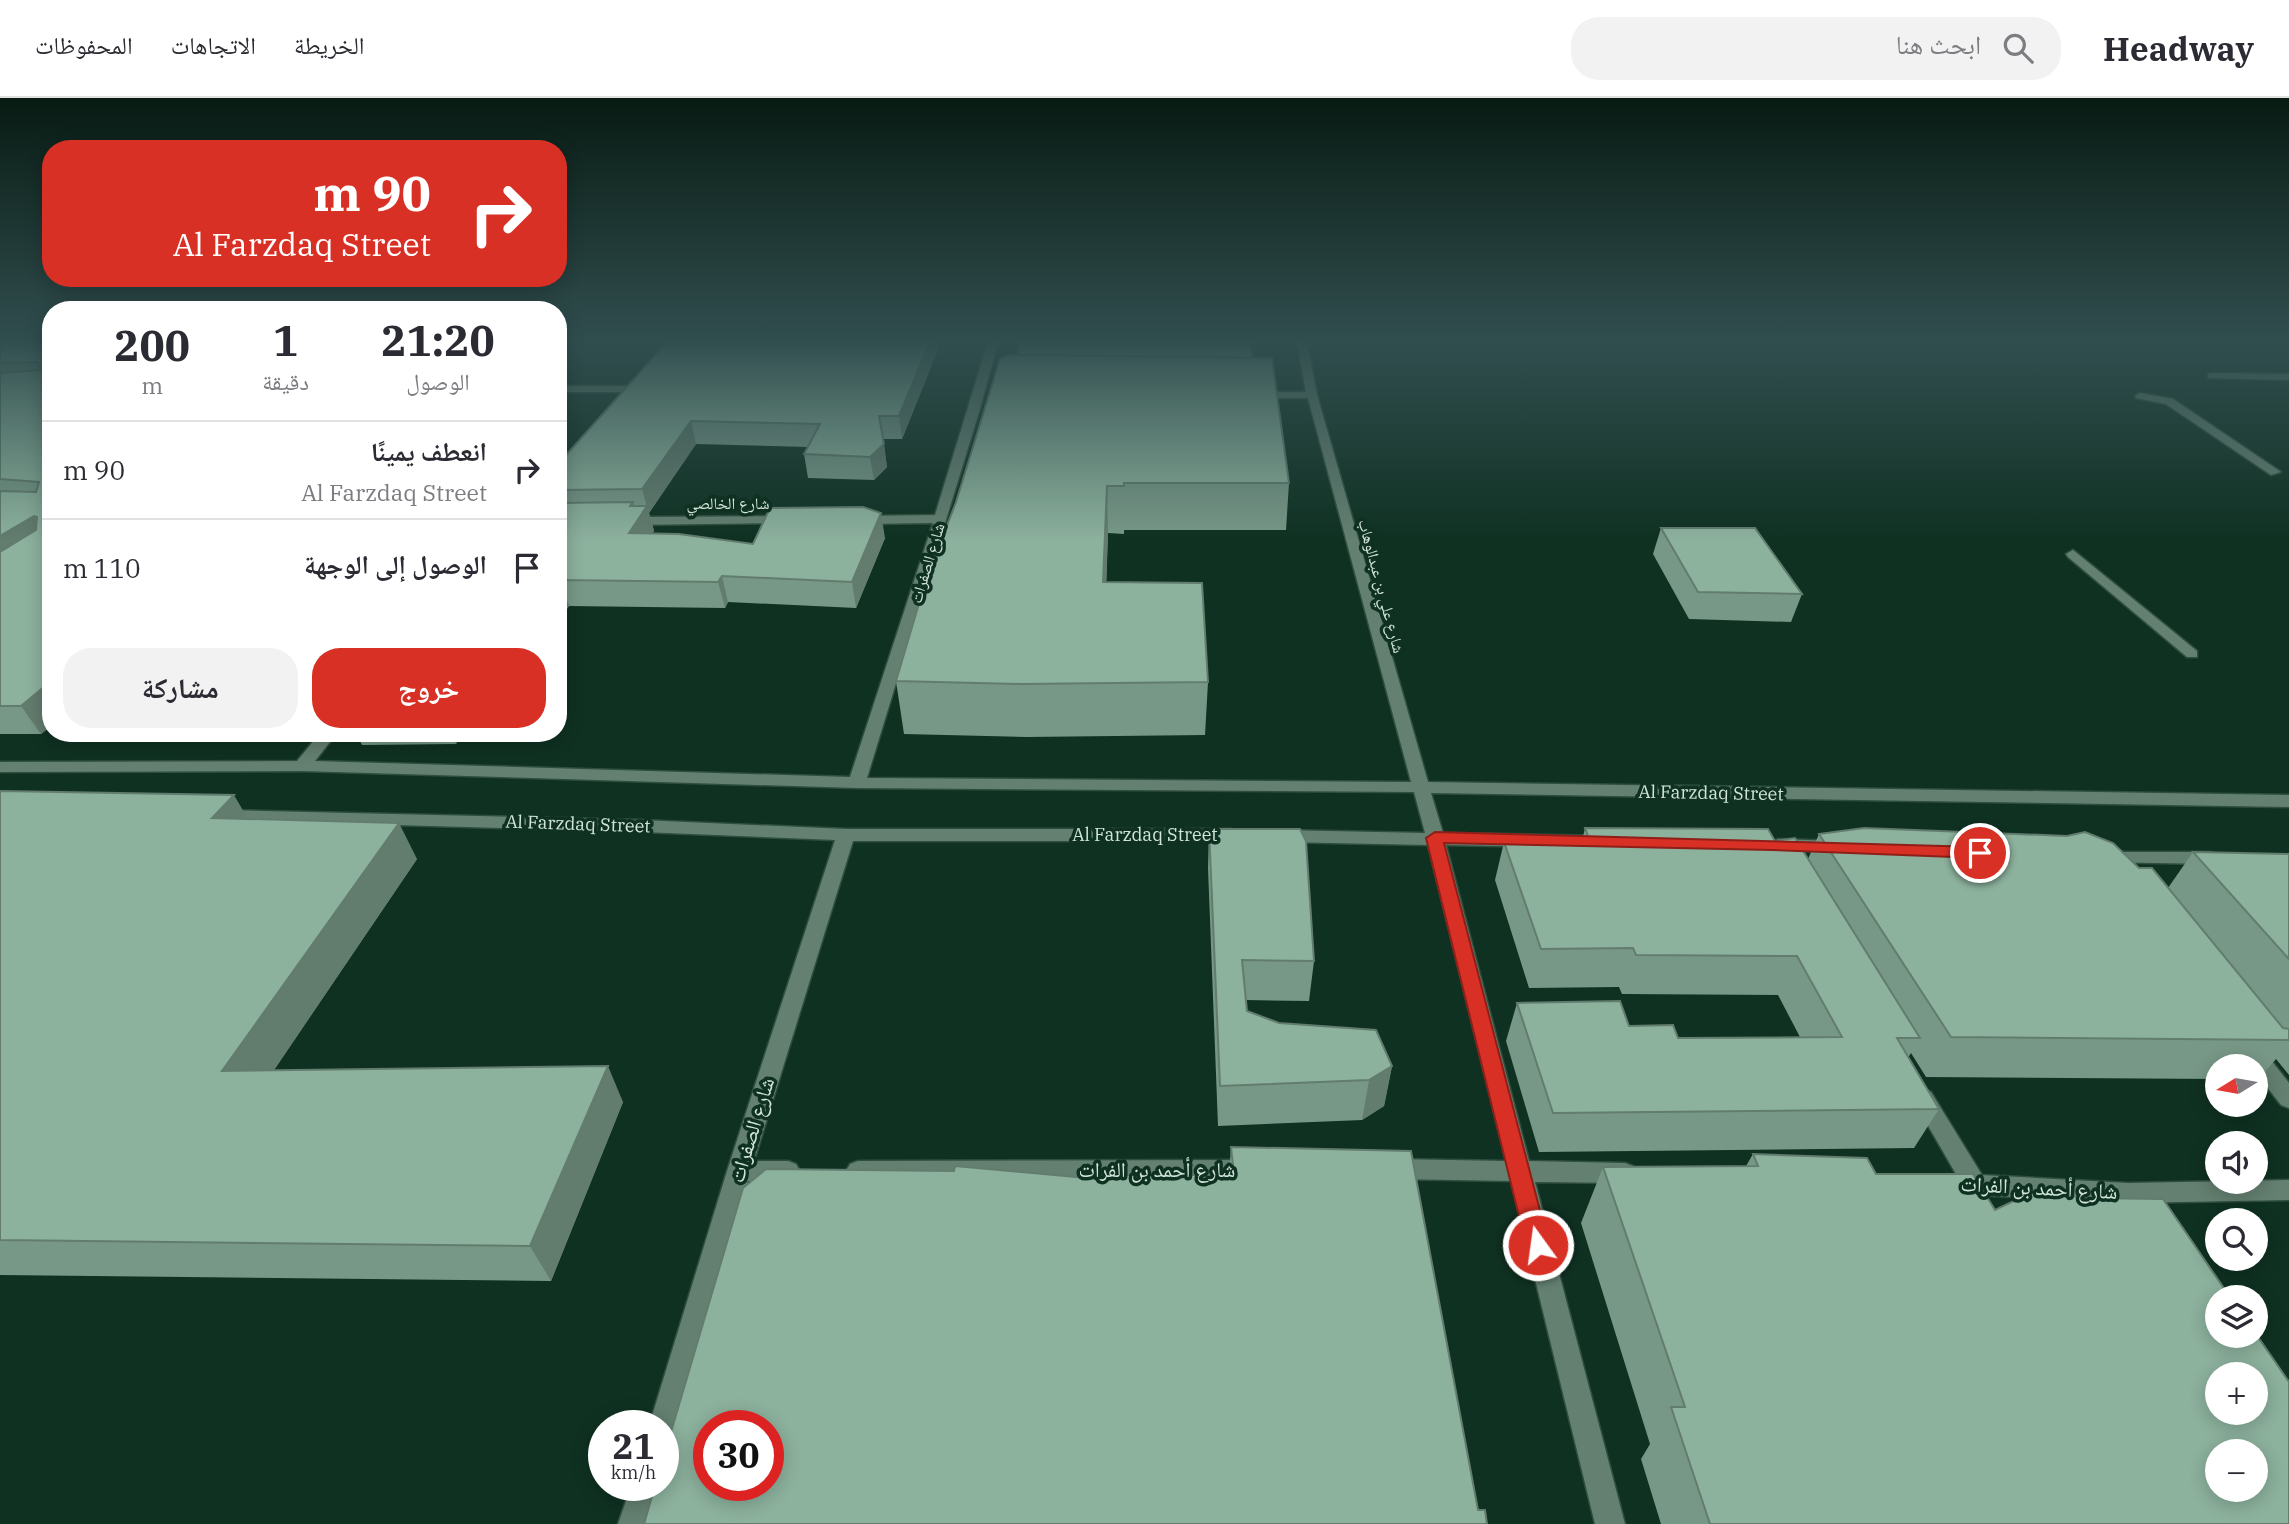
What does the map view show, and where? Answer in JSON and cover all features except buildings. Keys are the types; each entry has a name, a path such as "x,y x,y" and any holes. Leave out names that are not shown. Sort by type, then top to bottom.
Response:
{"street":[{"name":"شارع الصفرات","path":"857,783 940,519 980,409"},
{"name":"شارع علي بن عبدالوهاب","path":"1316,409 1418,787 1435,838 1609,1524"},
{"path":"2180,409 2275,471"},
{"path":"845,520 940,519"},
{"name":"شارع الخالصي","path":"613,521 804,520"},
{"path":"2073,554 2192,654"},
{"path":"302,766 322,742"},
{"name":"Al Farzdaq Street","path":"0,767 302,766 857,783 1418,787 2289,801"},
{"name":"Al Farzdaq Street","path":"203,815 479,821 846,835 1261,836 1620,842"},
{"name":"شارع الصفرات","path":"668,1410 739,1171 846,835"},
{"path":"1786,868 1765,844 1853,848"},
{"path":"2084,857 2234,859"},
{"path":"2110,858 2120,880"},
{"path":"2238,1035 2289,1099"},
{"path":"1912,1079 1975,1185"},
{"path":"1365,1169 1518,1169 1643,1173"},
{"name":"شارع أحمد بن الفرات","path":"836,1171 1282,1170"},
{"path":"739,1171 809,1171"},
{"name":"شارع أحمد بن الفرات","path":"1933,1184 2128,1193 2289,1190"},
{"path":"2128,1193 2143,1216"},
{"path":"633,1524 640,1501"}],"route":[{"path":"1538,1245 1435,838 1772,844 1980,853"}]}
